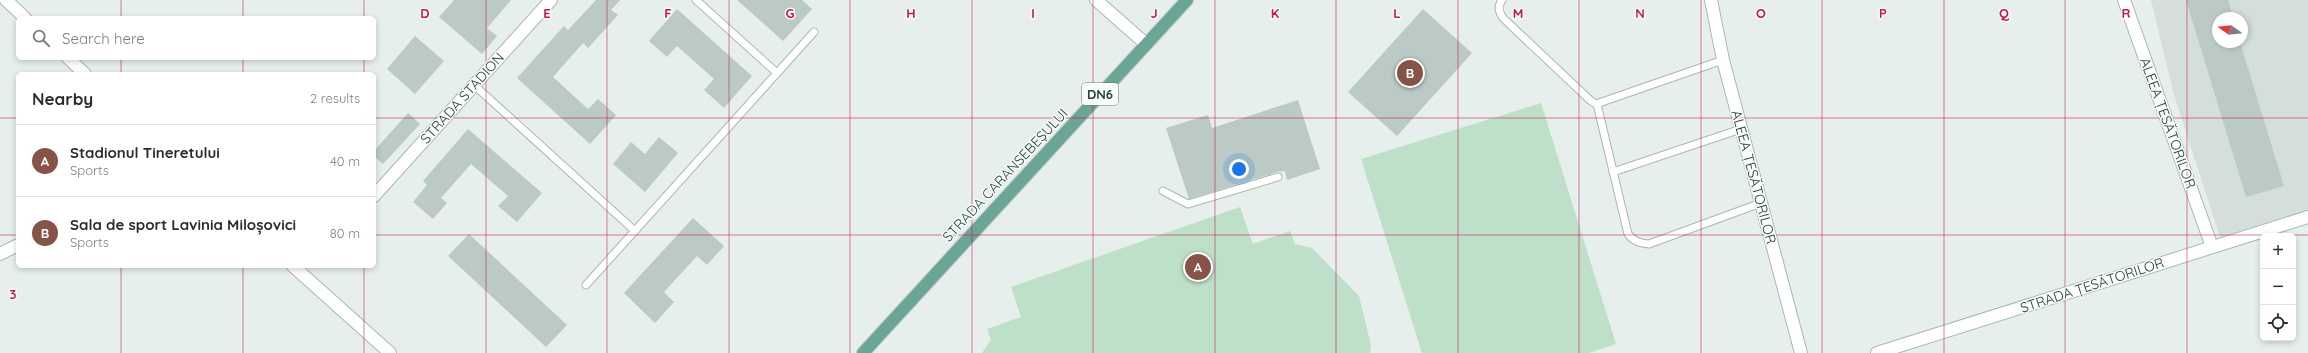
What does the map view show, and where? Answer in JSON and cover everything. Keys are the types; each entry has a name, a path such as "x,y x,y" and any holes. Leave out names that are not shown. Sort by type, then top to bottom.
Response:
{"main road":[{"name":"STRADA CARANSEBEȘULUI","path":"863,353 1187,0"}],"street":[{"path":"6,0 23,16"},
{"name":"STRADA STADION","path":"376,194 551,0"},
{"path":"1096,0 1146,44"},
{"name":"ALEEA ȚESĂTORILOR","path":"1711,0 1723,60 1801,353"},
{"name":"ALEEA ȚESĂTORILOR","path":"2124,0 2212,247"},
{"path":"70,60 83,72"},
{"name":"STRADA ȚESĂTORILOR","path":"1877,353 2308,217"},
{"path":"0,254 16,246"},
{"path":"307,270 390,353"}],"lane":[{"path":"696,0 777,73"},
{"path":"1502,0 1498,7 1500,14 1504,19 1591,101 1597,104 1723,60"},
{"path":"586,285 814,32"},
{"path":"474,85 635,231"},
{"path":"1597,104 1628,234 1633,240 1640,244 1649,244 1761,203"},
{"path":"1613,172 1741,129"},
{"path":"1163,191 1188,204 1278,177"}],"shaded area":[{"path":"2151,0 2308,0 2308,211 2220,237 2174,95"}],"green space":[{"path":"1541,103 1616,344 1589,353 1422,353 1361,159"},
{"path":"1240,207 1253,244 1290,231 1295,244 1312,248 1359,296 1371,345 1370,353 982,353 991,339 987,329 1021,317 1011,287"}],"building":[{"path":"454,0 511,0 487,28 497,36 482,54 439,17"},
{"path":"596,0 620,0 611,10 618,15 588,48 583,43 553,77 588,109 598,99 616,115 590,144 517,78 564,26 568,30"},
{"path":"737,0 802,0 812,9 783,41"},
{"path":"2186,0 2228,0 2231,12 2212,12 2212,48 2242,48 2284,186 2246,197"},
{"path":"677,9 752,76 724,108 704,90 714,79 677,46 667,57 649,41"},
{"path":"1423,9 1472,53 1397,136 1348,92"},
{"path":"415,36 444,61 415,94 387,69"},
{"path":"1298,100 1320,169 1287,180 1285,171 1277,172 1189,199 1166,128 1208,115 1212,128"},
{"path":"408,113 420,124 383,164 376,158 376,149"},
{"path":"468,129 542,193 517,222 498,206 508,196 471,164 441,198 447,203 433,219 413,202 427,185 423,181"},
{"path":"659,137 678,153 645,192 613,164 631,142 645,154"},
{"path":"693,218 724,246 707,265 697,256 664,292 674,302 655,323 624,293"},
{"path":"469,234 567,325 546,347 448,256"}],"place":[{"name":"Sala de sport Lavinia Miloșovici","path":"1410,73"},
{"name":"Stadionul Tineretului","path":"1198,267"}]}
